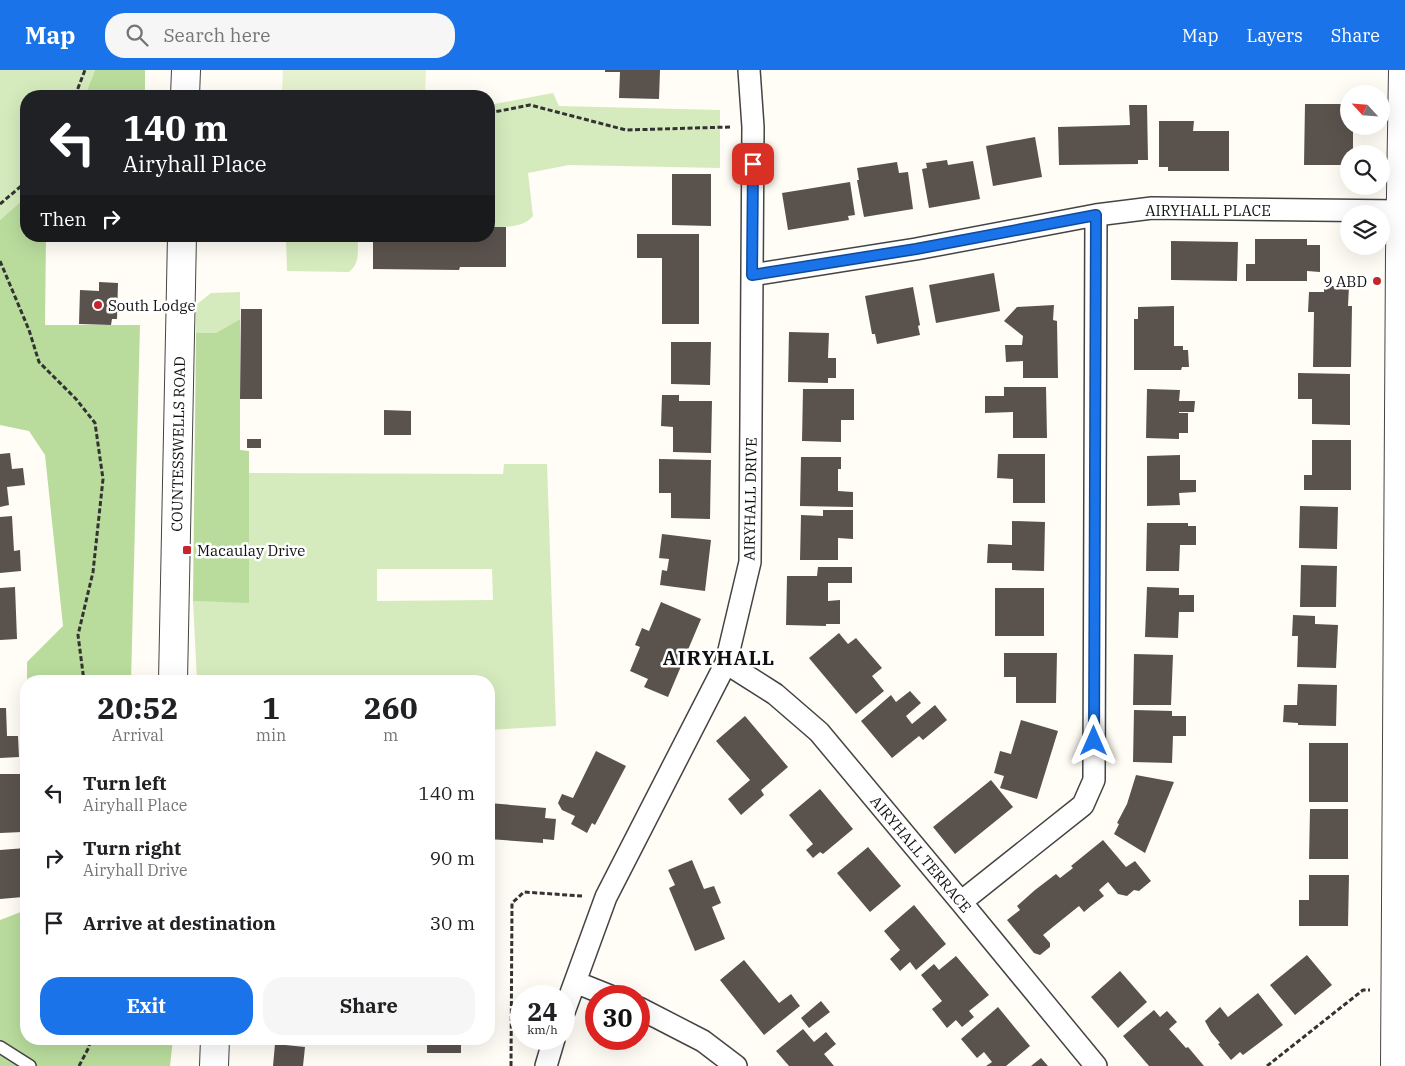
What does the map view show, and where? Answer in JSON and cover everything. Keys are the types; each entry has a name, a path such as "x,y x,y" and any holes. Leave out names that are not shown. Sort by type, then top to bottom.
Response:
{"street":[{"path":"185,90 186,70"},
{"name":"AIRYHALL DRIVE","path":"574,985 606,897 726,662 750,562 753,127 749,70"},
{"path":"1396,1066 1395,991 1401,851 1401,211 1403,70"},
{"name":"AIRYHALL PLACE","path":"752,275 916,249 1096,215 1152,208 1401,211"},
{"path":"961,902 1083,805 1094,780 1096,215"},
{"name":"COUNTESSWELLS ROAD","path":"173,675 182,242"},
{"name":"AIRYHALL TERRACE","path":"726,662 774,694 819,732 1096,1066"},
{"path":"575,982 585,986"},
{"path":"650,1014 703,1041 736,1066"},
{"path":"214,1066 215,1045"},
{"path":"546,1066 551,1050"}],"lane":[{"path":"0,1047 30,1066"}],"path":[{"path":"77,90 85,70"},
{"path":"495,112 530,105 626,130 753,127"},
{"path":"0,204 20,187"},
{"path":"0,261 29,330 39,362 76,399 95,423 103,479 93,572 78,635 83,675"},
{"path":"511,1066 512,903 524,892 606,897"},
{"path":"1267,1066 1363,990 1395,991"},
{"path":"79,1066 89,1045"}],"green space":[{"path":"0,70 95,70 87,90 20,90 20,202 0,220"},
{"path":"95,70 145,70 145,90 87,90"},
{"path":"283,70 426,70 425,90 282,90"},
{"path":"553,93 559,106 720,110 720,168 569,165 528,173 533,216 519,225 495,227 495,104"},
{"path":"20,202 20,242 46,242 45,325 140,325 131,675 27,675 27,662 63,626 45,455 29,431 0,425 0,220"},
{"path":"286,242 358,242 357,260 349,272 287,271"},
{"path":"240,292 240,319 216,333 196,333 196,305 211,293"},
{"path":"240,319 240,450 249,451 249,603 193,601 196,333 216,333"},
{"path":"504,464 547,464 556,726 495,730 495,675 197,675 193,601 249,602 249,473 503,474","holes":["377,569 492,569 493,600 377,601"]},
{"path":"20,912 20,1045 172,1045 170,1066 0,1066 0,920"}],"building":[{"path":"605,70 660,70 659,99 619,98 620,72 605,72"},
{"path":"1305,104 1340,104 1340,135 1353,135 1353,145 1340,145 1340,165 1304,165"},
{"path":"1129,105 1147,105 1148,160 1138,160 1138,164 1059,165 1058,127 1130,125"},
{"path":"1159,121 1194,121 1193,131 1229,131 1229,171 1168,171 1168,167 1159,167"},
{"path":"1035,137 1042,177 993,186 986,146"},
{"path":"947,160 948,165 973,161 980,199 929,208 922,169 927,168 926,163"},
{"path":"897,162 899,173 908,172 913,209 864,217 857,180 859,180 857,168"},
{"path":"672,174 711,174 711,226 672,225"},
{"path":"850,182 855,215 848,216 849,220 788,230 782,193"},
{"path":"495,227 506,227 506,267 460,267 459,270 373,269 373,242 495,242"},
{"path":"637,234 699,234 699,324 662,324 662,258 637,258"},
{"path":"1255,239 1307,239 1307,245 1320,245 1320,272 1307,271 1307,281 1246,281 1246,264 1255,264"},
{"path":"1171,241 1238,242 1237,281 1171,280"},
{"path":"994,273 1000,311 936,323 929,285"},
{"name":"South Lodge","path":"99,282 118,283 117,319 112,319 111,325 79,324 80,290 99,291"},
{"path":"1324,286 1349,286 1348,306 1352,306 1351,367 1313,367 1314,312 1308,312 1309,292 1324,292"},
{"path":"913,287 920,335 877,344 875,334 872,334 865,296"},
{"path":"1054,305 1053,320 1057,321 1058,378 1023,378 1023,361 1006,362 1005,345 1022,345 1023,336 1004,321 1017,307"},
{"path":"1174,306 1174,346 1183,346 1183,350 1188,350 1189,367 1182,367 1181,370 1134,370 1134,319 1138,319 1138,307"},
{"path":"241,309 262,309 262,399 240,399"},
{"path":"789,332 829,333 828,358 836,358 836,378 828,378 828,383 788,382"},
{"path":"671,342 711,342 710,385 671,384"},
{"path":"1298,373 1350,374 1350,425 1312,424 1312,399 1298,399"},
{"path":"1004,387 1046,387 1047,438 1013,438 1013,412 985,413 985,396 1004,396"},
{"path":"803,389 854,389 854,420 841,420 841,442 802,441"},
{"path":"1147,389 1180,390 1179,401 1195,401 1194,412 1179,412 1188,413 1188,433 1179,433 1179,439 1146,438"},
{"path":"662,395 679,395 679,401 712,401 711,453 673,452 673,427 661,426"},
{"path":"384,410 411,411 411,435 384,435"},
{"path":"247,439 261,439 261,448 247,448"},
{"path":"1312,440 1351,440 1351,490 1304,490 1304,475 1312,475"},
{"path":"10,453 12,469 23,468 25,485 7,487 9,505 0,507 0,454"},
{"path":"998,454 1045,454 1045,503 1013,503 1013,479 997,478"},
{"path":"1180,455 1180,480 1196,480 1196,492 1179,493 1180,505 1147,506 1147,456"},
{"path":"801,457 841,457 841,469 838,469 838,491 853,492 853,507 800,506"},
{"path":"659,459 711,460 710,519 671,518 671,493 659,493"},
{"path":"1300,506 1338,507 1337,549 1299,548"},
{"path":"823,510 853,510 853,539 838,538 838,560 800,560 801,515 823,516"},
{"path":"12,516 14,551 20,550 21,571 0,573 0,517"},
{"path":"1012,521 1045,522 1044,571 1012,570 1012,563 987,563 988,544 1012,545"},
{"path":"1147,523 1188,523 1188,526 1196,526 1196,545 1180,545 1179,571 1146,571"},
{"path":"662,534 711,540 705,591 660,585 662,570 667,571 669,559 659,558"},
{"path":"1301,565 1337,566 1336,607 1300,607"},
{"path":"818,567 852,567 852,583 828,583 828,601 840,600 840,624 826,624 826,626 786,625 787,576 817,576"},
{"path":"15,587 17,639 0,640 0,588"},
{"path":"1147,587 1179,588 1179,595 1194,595 1194,612 1179,612 1178,638 1145,637"},
{"path":"995,588 1044,588 1044,636 995,636"},
{"path":"661,602 701,619 668,697 644,687 648,679 630,671 640,647 635,645 642,628 649,631"},
{"path":"1293,615 1315,616 1315,624 1338,625 1336,668 1297,667 1298,636 1292,636"},
{"path":"839,633 848,644 856,638 882,668 872,676 884,691 856,714 809,658"},
{"path":"1004,653 1057,653 1056,703 1016,703 1016,677 1004,677"},
{"path":"1134,654 1173,655 1171,705 1133,705"},
{"path":"1298,684 1337,685 1336,726 1298,725 1298,723 1283,722 1284,705 1297,705"},
{"path":"910,691 921,703 906,716 912,724 935,705 947,720 923,740 919,736 892,758 861,721 891,695 896,702"},
{"path":"0,708 6,708 7,736 18,736 19,757 0,758"},
{"path":"1134,710 1172,711 1172,716 1186,716 1186,736 1173,736 1172,763 1133,762"},
{"path":"745,716 788,767 761,790 764,795 741,815 728,799 750,780 716,741"},
{"path":"1021,720 1058,731 1037,799 1000,788 1004,776 994,773 1000,751 1011,754"},
{"path":"1309,743 1348,743 1348,802 1309,802"},
{"path":"596,751 626,766 595,825 592,823 587,833 571,824 575,816 562,810 558,803 562,794 573,798"},
{"path":"0,774 20,774 20,832 0,833"},
{"path":"1136,775 1174,782 1145,853 1114,834 1119,824 1117,823 1127,804"},
{"path":"991,780 1013,807 955,854 933,827"},
{"path":"820,789 853,829 823,854 820,852 813,858 806,850 813,844 789,815"},
{"path":"495,804 546,808 545,818 556,819 554,840 543,839 543,843 495,839"},
{"path":"1310,809 1348,809 1348,859 1309,859"},
{"path":"1103,840 1126,867 1135,861 1151,881 1139,891 1134,890 1127,896 1118,894 1108,882 1099,890 1104,896 1084,912 1079,906 1043,935 1050,943 1050,947 1040,955 1034,953 1007,920 1020,910 1017,906 1035,890 1056,874 1060,878 1073,868 1071,866"},
{"path":"868,847 901,886 870,912 837,873"},
{"path":"20,848 20,897 0,899 0,850"},
{"path":"692,860 704,889 714,886 721,903 712,907 725,939 695,951 669,888 675,885 668,870"},
{"path":"1309,875 1349,875 1348,926 1299,926 1299,900 1309,900"},
{"path":"914,905 946,944 916,970 910,962 900,971 890,959 900,950 884,931"},
{"path":"1307,955 1332,985 1295,1015 1270,985"},
{"path":"956,956 989,995 969,1011 974,1017 962,1027 956,1020 947,1028 932,1009 942,1001 921,975 934,964 939,970"},
{"path":"744,960 779,1003 791,994 800,1006 764,1035 720,980"},
{"path":"1120,971 1147,1002 1118,1028 1091,997"},
{"path":"1258,993 1283,1025 1243,1055 1240,1052 1231,1060 1218,1044 1220,1043 1205,1021 1220,1007 1228,1017"},
{"path":"821,1001 830,1012 809,1028 801,1018"},
{"path":"998,1007 1030,1046 1006,1066 986,1066 992,1062 984,1052 977,1058 961,1039"},
{"path":"1154,1010 1160,1017 1167,1011 1177,1022 1169,1029 1204,1066 1149,1066 1123,1036"},
{"path":"803,1029 814,1042 826,1032 836,1044 824,1054 834,1066 789,1066 776,1051"},
{"path":"275,1045 305,1047 303,1066 273,1066"},
{"path":"427,1045 461,1045 461,1053 427,1053"},
{"path":"1041,1058 1048,1066 1031,1066"}],"place":[{"name":"9 ABD","path":"1377,281"},
{"name":"South Lodge","path":"98,305"},
{"name":"Macaulay Drive","path":"187,550"}],"district":[{"name":"AIRYHALL","path":"719,657"}],"route":[{"path":"753,164 752,275 916,249 1096,215 1094,741"}]}
